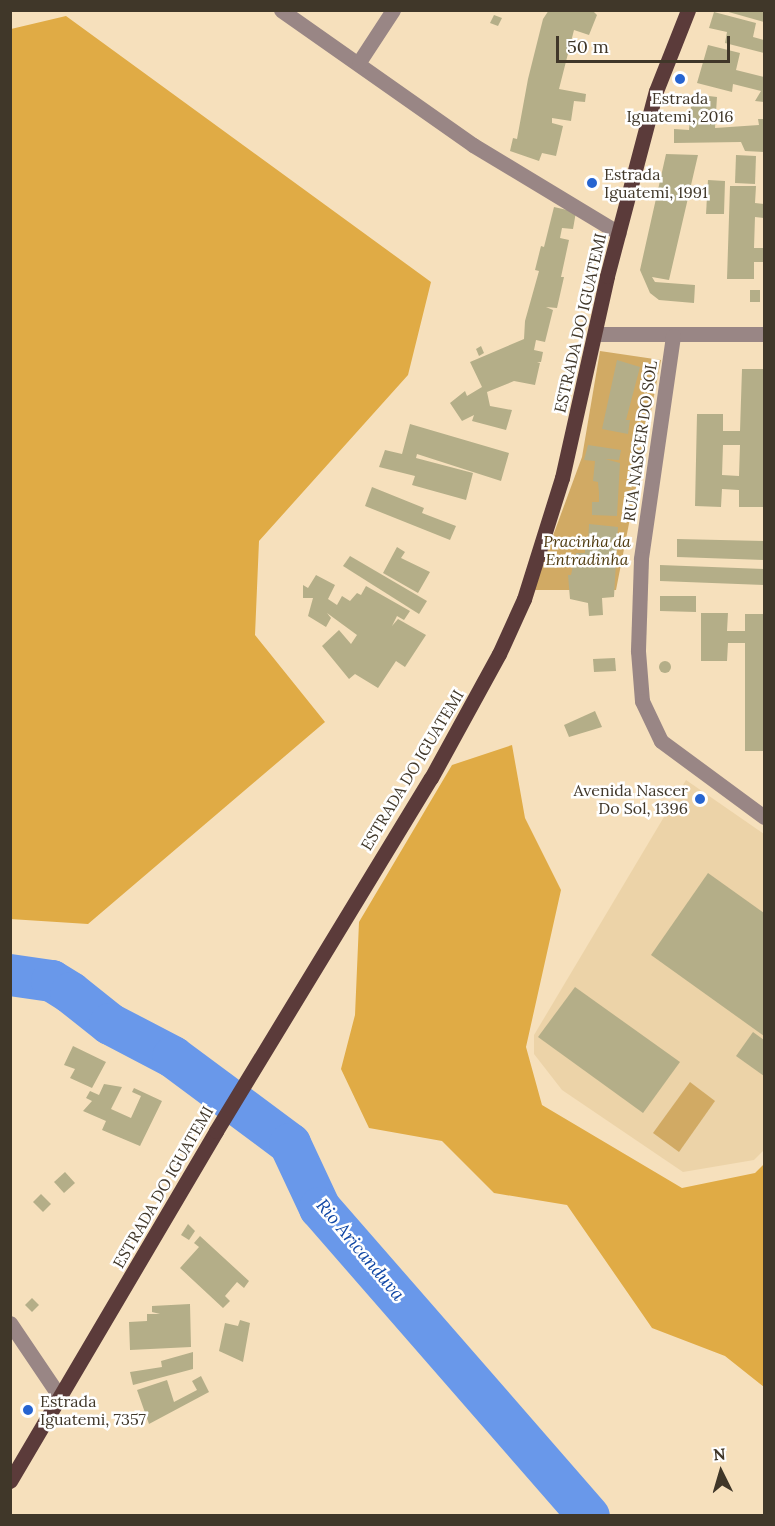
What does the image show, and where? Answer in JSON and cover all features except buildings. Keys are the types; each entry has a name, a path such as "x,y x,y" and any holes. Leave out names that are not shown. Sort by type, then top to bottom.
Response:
{"main road":[{"name":"ESTRADA DO IGUATEMI","path":"10,1480 216,1131 431,778 499,654 524,599 558,489 619,233 656,91 688,10"}],"street":[{"path":"281,10 359,62 473,145 619,233"},
{"path":"359,62 393,10"},
{"name":"RUA NASCER DO SOL","path":"595,334 673,336 765,334"},
{"name":"RUA NASCER DO SOL","path":"673,336 641,559 638,651 642,701 661,741 765,817"},
{"path":"10,1323 60,1397"}],"shaded area":[{"path":"66,16 431,282 408,375 259,541 255,635 325,722 88,924 10,919 11,29"},
{"path":"512,745 525,818 561,890 526,1047 542,1105 682,1188 755,1173 764,1164 764,1387 725,1356 652,1328 567,1205 494,1193 442,1141 369,1128 341,1069 355,1015 359,922 452,765"},
{"path":"686,780 764,834 764,1150 754,1160 683,1172 562,1090 534,1054 534,1035"}],"green space":[{"name":"Pracinha da Entradinha","path":"600,351 661,360 616,590 533,590 582,457"},
{"path":"690,1082 715,1101 679,1152 653,1133"}],"waterway":[{"name":"Rio Aricanduva","path":"10,975 52,981 110,1024 173,1057 290,1144 320,1208 589,1516"}],"place":[{"name":"Estrada Iguatemi, 2016","path":"680,79"},
{"name":"Estrada Iguatemi, 1991","path":"592,183"},
{"name":"Avenida Nascer Do Sol, 1396","path":"700,799"},
{"name":"Estrada Iguatemi, 7357","path":"28,1410"}]}
